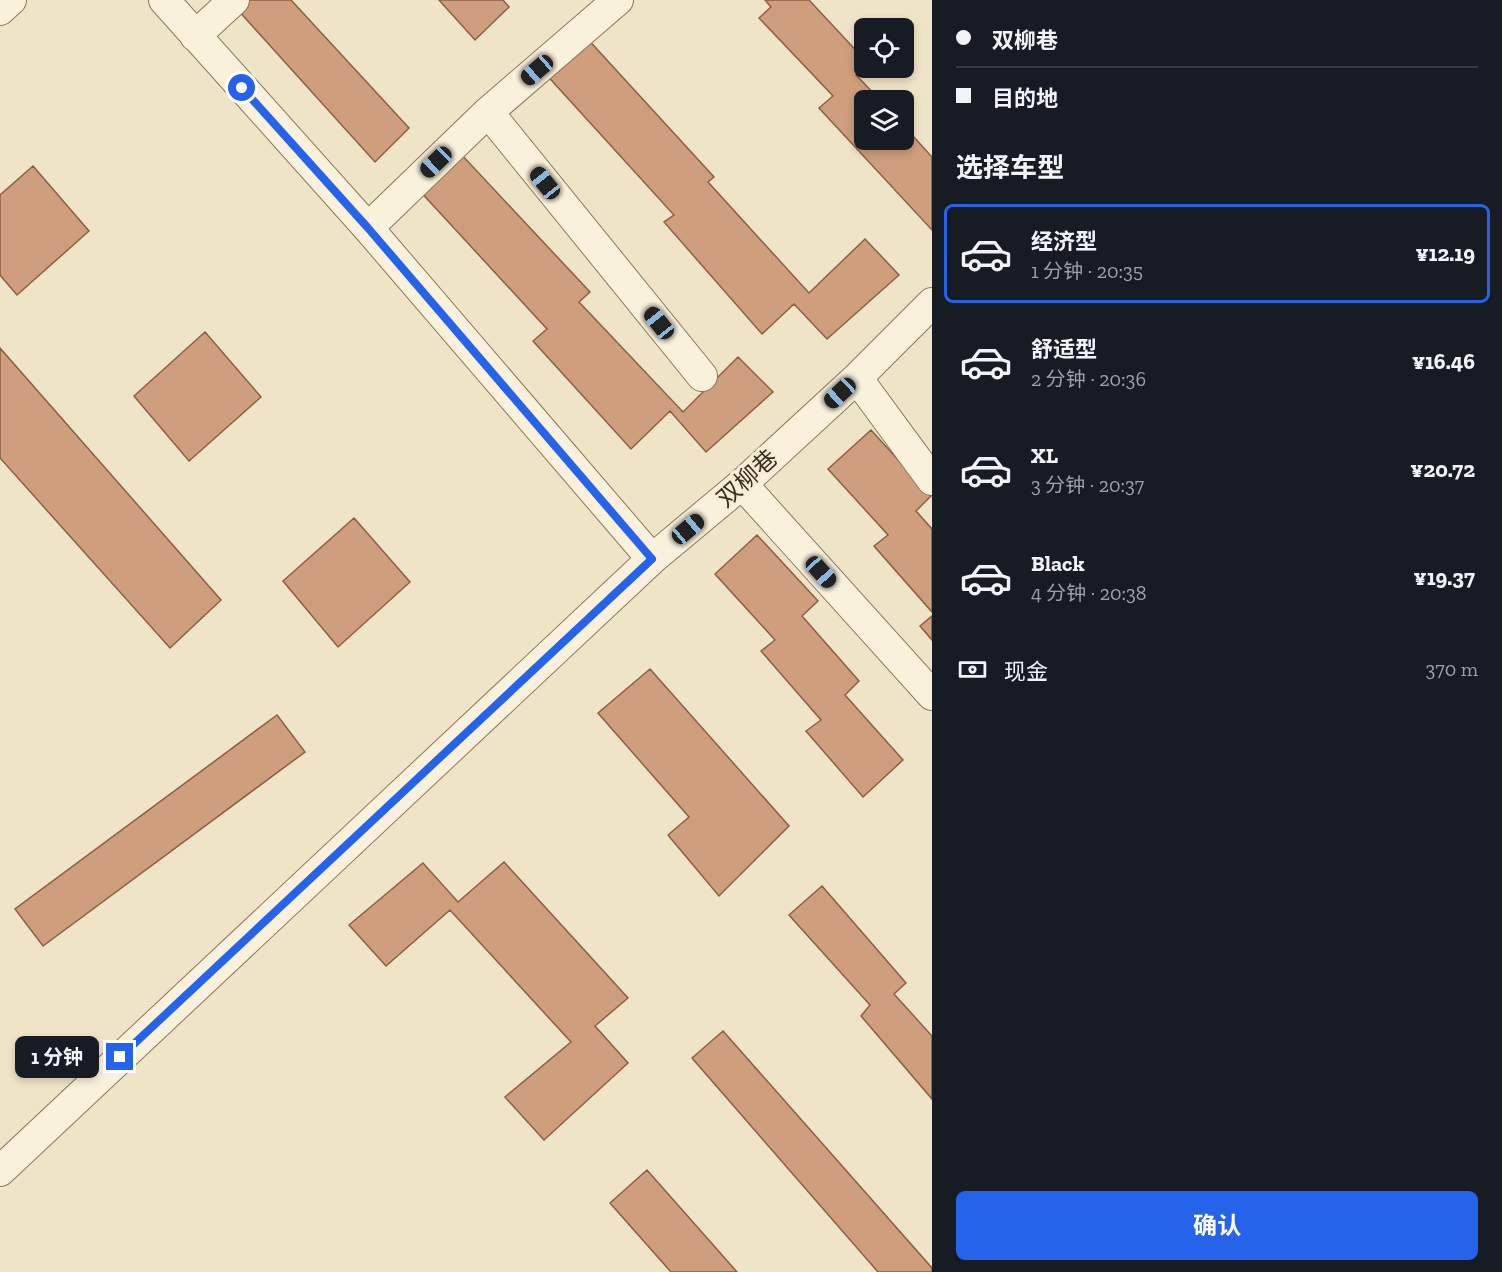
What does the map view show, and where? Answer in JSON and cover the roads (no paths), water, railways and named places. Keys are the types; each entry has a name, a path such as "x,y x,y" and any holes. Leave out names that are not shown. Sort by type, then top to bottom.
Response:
{"street":[{"path":"0,10 12,0"},
{"path":"164,0 368,228 652,559"},
{"path":"195,36 234,0"},
{"path":"368,228 488,112 618,0"},
{"path":"488,112 702,376"},
{"name":"双柳巷","path":"0,1171 652,559 742,484 856,378 932,303"},
{"path":"856,378 932,480"},
{"path":"742,484 932,695"}]}
